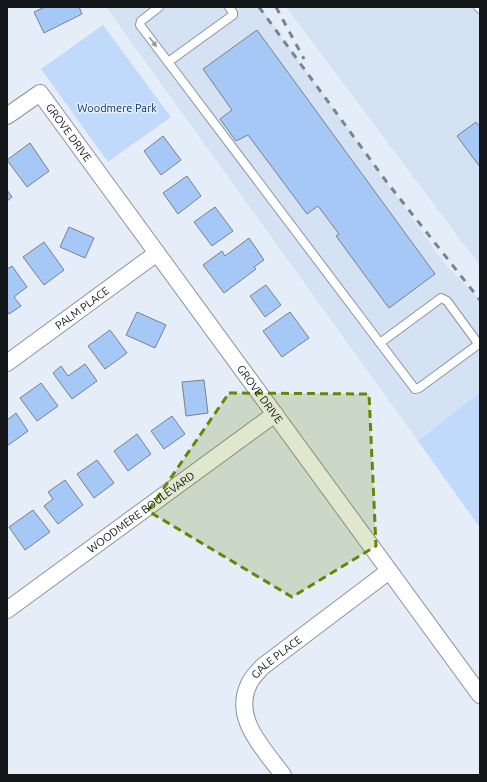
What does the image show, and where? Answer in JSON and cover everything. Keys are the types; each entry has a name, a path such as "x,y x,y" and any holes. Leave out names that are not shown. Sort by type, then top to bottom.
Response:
{"street":[{"name":"GROVE DRIVE","path":"7,116 40,92 480,695"},
{"name":"PALM PLACE","path":"7,363 157,254"},
{"name":"WOODMERE BOULEVARD","path":"7,610 275,414"},
{"name":"GALE PLACE","path":"283,775 254,735 246,718 243,702 250,681 262,667 389,571"}],"lane":[{"path":"159,7 141,21 140,25 380,343 415,389 420,388 476,346 477,342 447,300 442,298 380,343"},
{"path":"168,62 233,15 229,7"}],"highlighted area":[{"path":"229,393 369,394 376,546 292,597 148,511"}],"shaded area":[{"path":"106,7 260,7 445,264 480,300 480,392 418,441"},
{"path":"286,7 480,7 480,266"}],"green space":[{"name":"Woodmere Park","path":"103,25 171,117 108,162 41,69"},
{"path":"480,392 480,528 418,441"}],"building":[{"path":"45,7 79,7 82,14 44,33 34,12"},
{"path":"257,30 435,274 389,308 336,236 339,234 318,206 307,214 248,135 236,141 220,119 232,110 203,69"},
{"path":"476,122 480,127 480,167 457,136"},
{"path":"163,136 181,160 161,175 144,151"},
{"path":"30,143 49,171 27,187 7,160"},
{"path":"187,176 201,196 178,214 163,193"},
{"path":"7,190 12,197 7,201"},
{"path":"215,207 233,231 212,246 194,222"},
{"path":"69,227 94,238 85,258 60,247"},
{"path":"249,238 264,260 254,267 256,269 224,293 203,265 222,251 225,256"},
{"path":"44,242 64,270 44,285 23,257"},
{"path":"12,266 27,287 14,297 21,306 9,314 7,311 7,269"},
{"path":"266,285 281,305 265,317 250,296"},
{"path":"137,312 166,325 155,348 126,335"},
{"path":"290,312 309,338 282,357 263,331"},
{"path":"110,330 127,353 105,369 88,346"},
{"path":"85,364 97,381 72,399 53,373 61,366 68,376"},
{"path":"204,380 208,413 186,416 182,382"},
{"path":"41,383 58,406 37,421 20,398"},
{"path":"16,413 28,431 7,446 7,420"},
{"path":"172,416 185,434 164,449 151,431"},
{"path":"137,434 151,454 128,471 114,451"},
{"path":"97,460 114,483 94,498 77,474"},
{"path":"65,480 83,505 58,524 44,506 53,499 48,492"},
{"path":"33,510 50,532 25,550 9,527"}],"railway":[{"path":"259,7 386,181 480,300"},
{"path":"276,7 304,59"}]}
